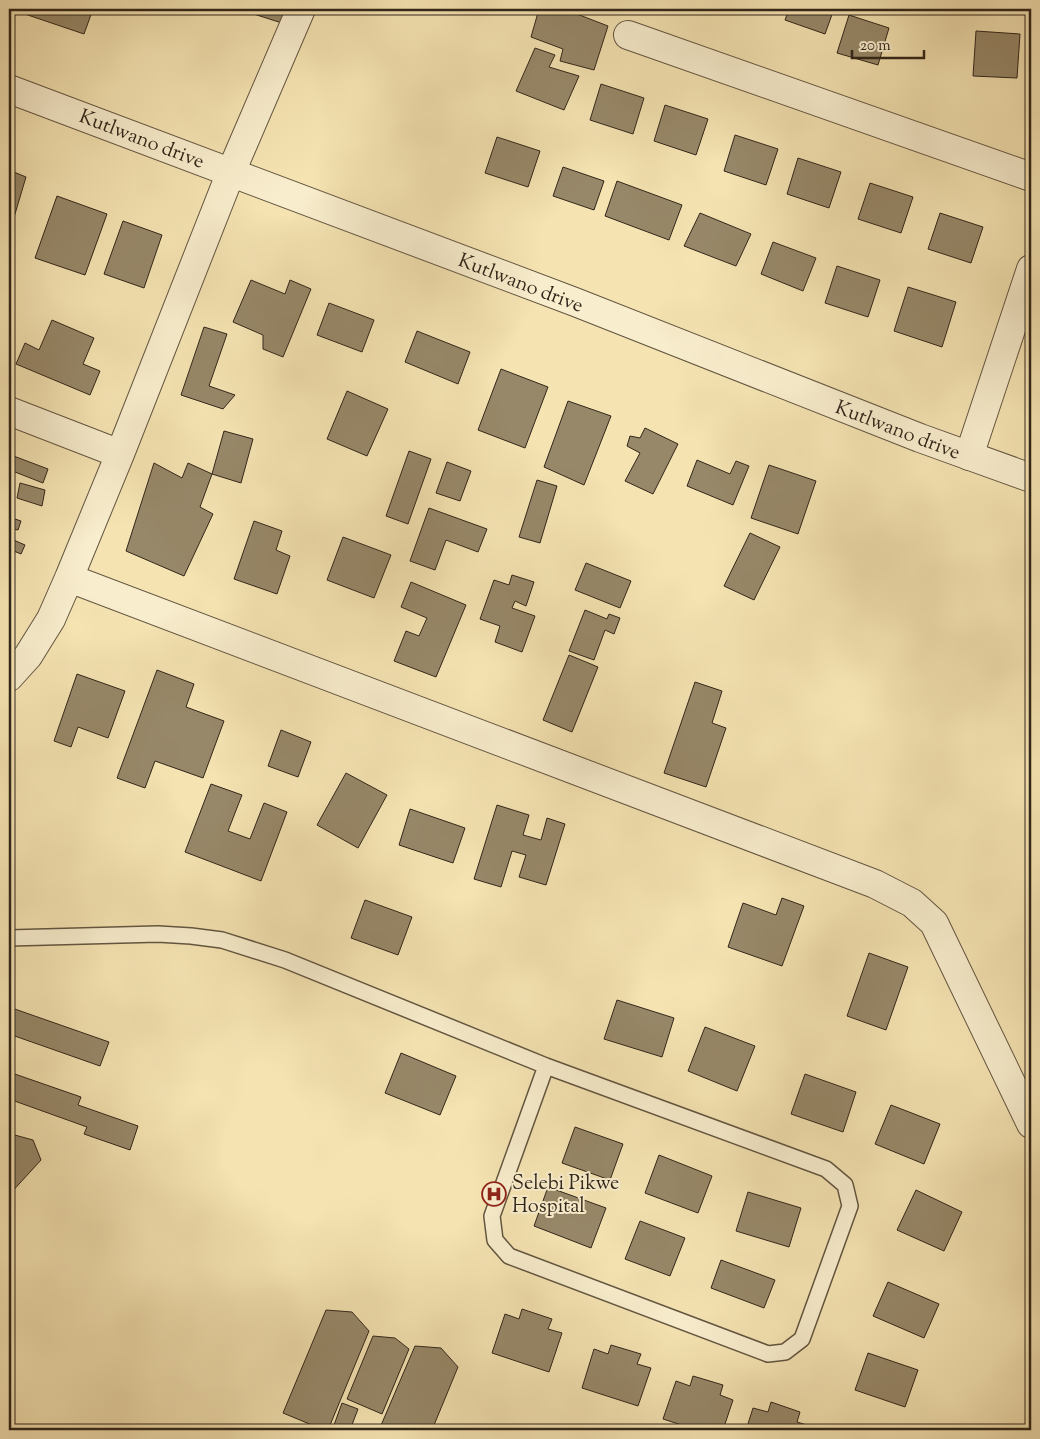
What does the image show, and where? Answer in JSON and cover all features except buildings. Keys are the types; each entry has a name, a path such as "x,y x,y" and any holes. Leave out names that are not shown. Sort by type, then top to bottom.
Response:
{"street":[{"path":"9,677 28,656 51,619 69,578 231,172 301,9"},
{"path":"628,35 1031,177"},
{"name":"Kutlwano drive","path":"9,88 566,299 920,438 1031,478"},
{"path":"968,456 1031,268"},
{"path":"9,411 120,454"},
{"path":"69,578 875,884 912,903 934,923 1031,1124"}],"lane":[{"path":"9,938 158,934 222,940 286,960 546,1066 826,1168 845,1185 850,1206 802,1339 785,1352 768,1354 509,1256 495,1240 492,1216 546,1066"}],"place":[{"name":"Selebi Pikwe Hospital","path":"494,1194"}]}
